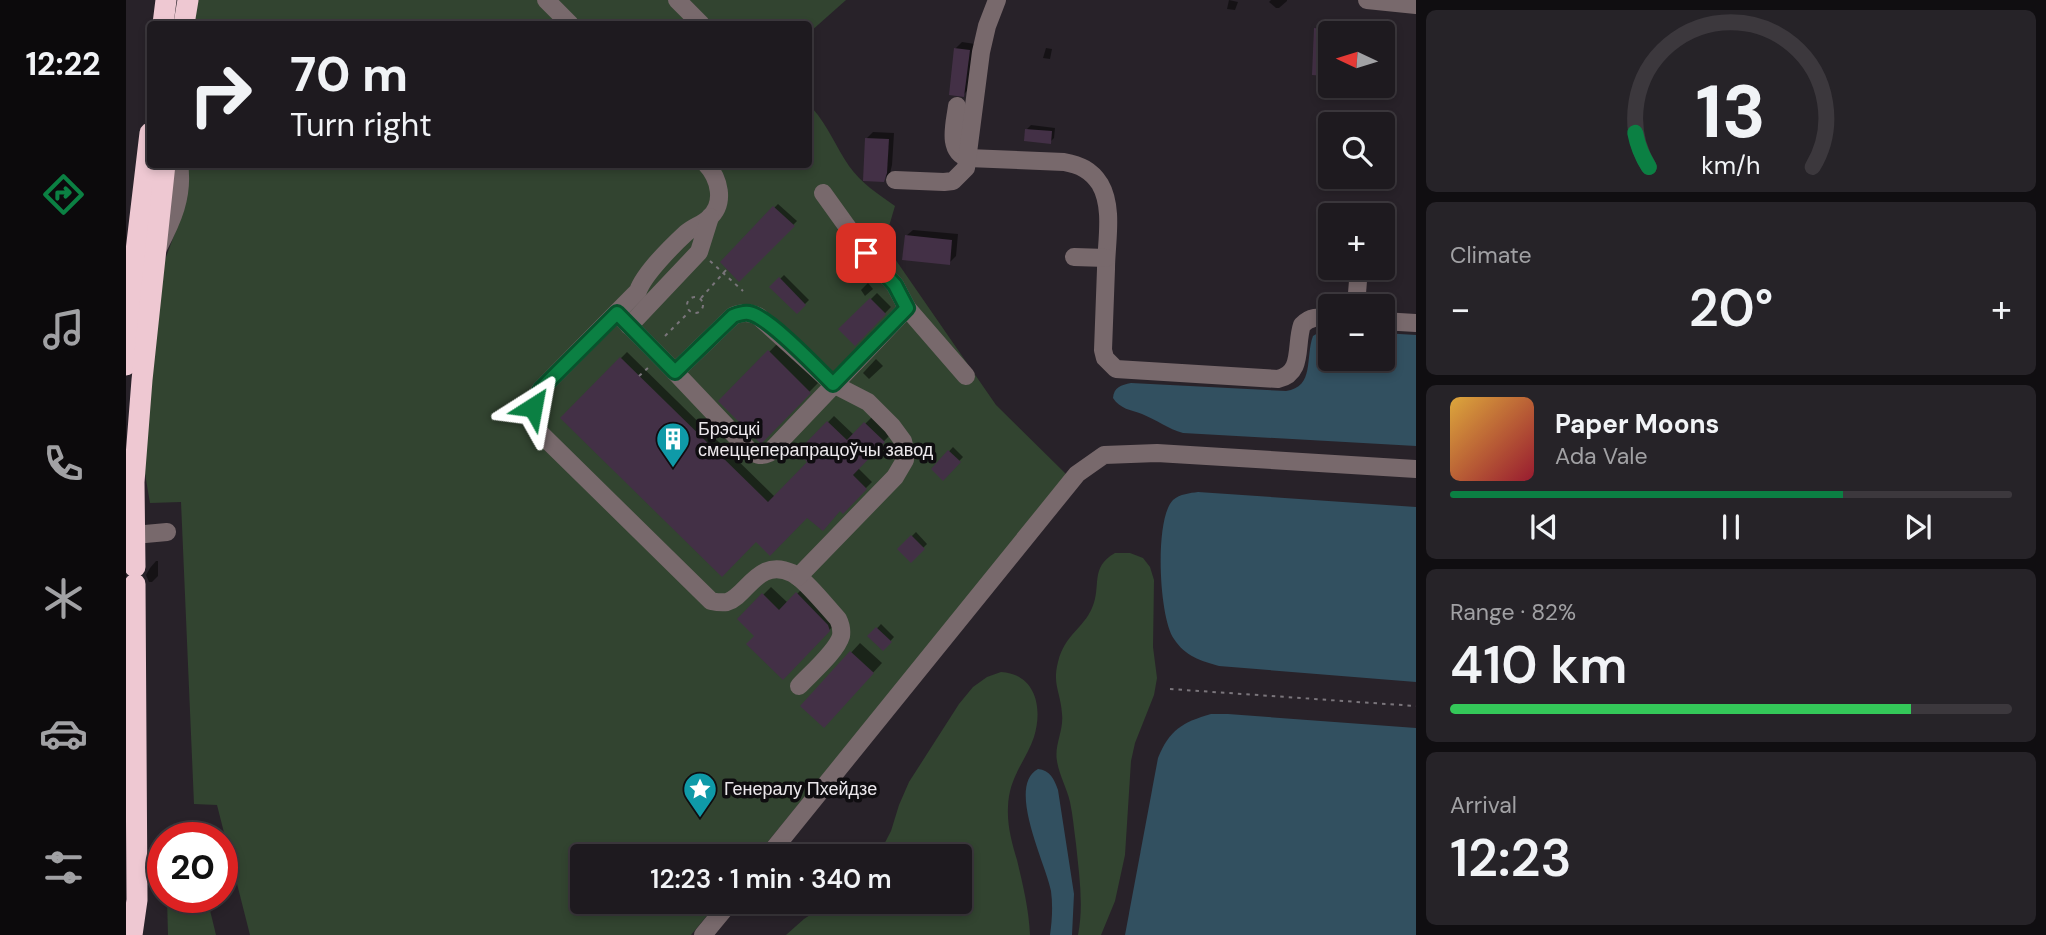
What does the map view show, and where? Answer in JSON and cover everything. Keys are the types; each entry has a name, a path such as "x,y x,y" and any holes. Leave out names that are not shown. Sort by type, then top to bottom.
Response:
{"highway":[{"path":"163,21 166,0"},
{"path":"184,21 188,0"},
{"path":"126,365 147,158"},
{"path":"130,935 138,900 135,576 130,532 165,168"}],"lane":[{"path":"546,0 567,21"},
{"path":"677,0 698,21"},
{"path":"895,180 953,181 966,168 981,52 997,0"},
{"path":"1367,0 1416,5"},
{"path":"957,106 954,145 959,154 968,158 1064,162 1086,169 1100,185 1107,220 1103,350 1104,358 1116,369 1284,378 1295,367 1302,326 1306,321 1318,318"},
{"path":"155,254 175,214 179,168"},
{"path":"709,168 719,185 717,202 710,218 688,232 642,281 623,319 537,394 532,414 535,427 710,601 725,603 731,600 754,579 769,571 785,571 798,577 838,619 842,634 834,647 799,686"},
{"path":"822,194 866,253 895,285 907,308 966,376"},
{"path":"1074,257 1106,258"},
{"path":"623,319 748,449 755,455 762,456 769,453 907,308"},
{"path":"675,372 733,316 749,313 766,321 833,384 868,402 903,441 905,460 895,477 798,577"},
{"path":"1395,322 1416,323"},
{"path":"778,844 1077,474 1104,454 1157,453 1416,469"},
{"path":"130,532 167,532"},
{"path":"126,879 137,843"},
{"path":"138,900 140,935"},
{"path":"703,935 720,914"}],"path":[{"path":"705,257 743,291"},
{"path":"700,298 727,269"},
{"path":"695,297 700,298 704,306 694,314 689,311 688,301 695,297"},
{"path":"665,336 689,311"},
{"path":"639,376 649,366"},
{"path":"1170,689 1416,706"}],"green space":[{"path":"198,0 846,0 812,30 812,21 194,21"},
{"path":"812,98 813,109 849,166 864,183 895,206 884,243 996,405 1068,476 766,844 570,844 570,914 708,914 691,935 250,935 238,888 238,822 221,822 217,805 194,804 181,502 150,503 144,468 162,268 183,211 188,168 812,168"},
{"path":"1115,553 1130,553 1143,558 1150,567 1154,580 1153,647 1157,678 1154,695 1135,743 1131,761 1125,855 1115,901 1101,935 1078,935 1081,901 1076,844 1070,802 1056,755 1062,720 1056,670 1069,638 1092,608 1102,565"},
{"path":"1001,672 1013,674 1029,686 1037,704 1034,737 1014,778 1008,807 1009,828 1025,898 1030,935 786,935 812,914 972,914 972,844 884,844 909,782 959,704 973,687 987,677"},
{"path":"167,913 211,913 216,935 168,935"}],"water":[{"path":"1318,333 1318,371 1395,371 1395,334 1416,335 1416,446 1183,433 1122,407 1113,398 1119,387 1131,383 1286,391 1301,384 1305,377 1313,336"},
{"path":"1198,492 1416,507 1416,682 1219,666 1200,660 1183,650 1174,639 1165,611 1161,547 1167,511 1173,500"},
{"path":"1211,714 1416,728 1416,935 1125,935 1158,758 1167,740 1178,729 1192,720"},
{"path":"1038,769 1051,776 1058,790 1074,894 1072,935 1050,935 1051,891 1027,808 1026,791 1029,778"}],"building":[{"path":"1314,28 1318,28 1318,75 1312,75"},
{"path":"954,48 970,50 964,97 949,95"},
{"path":"1025,129 1052,131 1051,144 1024,141"},
{"path":"865,138 889,139 884,182 863,181"},
{"path":"773,206 795,226 739,282 720,262"},
{"path":"905,235 952,240 950,265 902,260"},
{"path":"779,277 806,305 797,314 769,287"},
{"path":"870,298 886,314 855,346 838,329"},
{"path":"768,350 811,393 761,444 718,401"},
{"name":"Брэсцкі смеццеперапрацоўчы завод","path":"620,357 768,502 807,462 797,452 827,421 847,440 864,422 885,442 853,475 867,489 843,514 840,511 823,531 807,518 770,556 756,542 722,577 560,418"},
{"path":"948,450 961,462 943,481 931,469"},
{"path":"911,535 925,549 911,563 897,549"},
{"path":"796,592 828,625 830,631 783,680 746,644 754,636 737,619 762,593 779,610"},
{"path":"876,627 892,642 883,651 867,636"},
{"path":"850,651 874,673 824,728 800,706"}],"place":[{"name":"Брэсцкі смеццеперапрацоўчы завод","path":"673,469"},
{"name":"Генералу Пхейдзе","path":"700,819"}],"route":[{"path":"533,407 541,389 617,313 675,372 733,316 749,313 766,321 833,384 907,308 895,285 866,253"}]}
